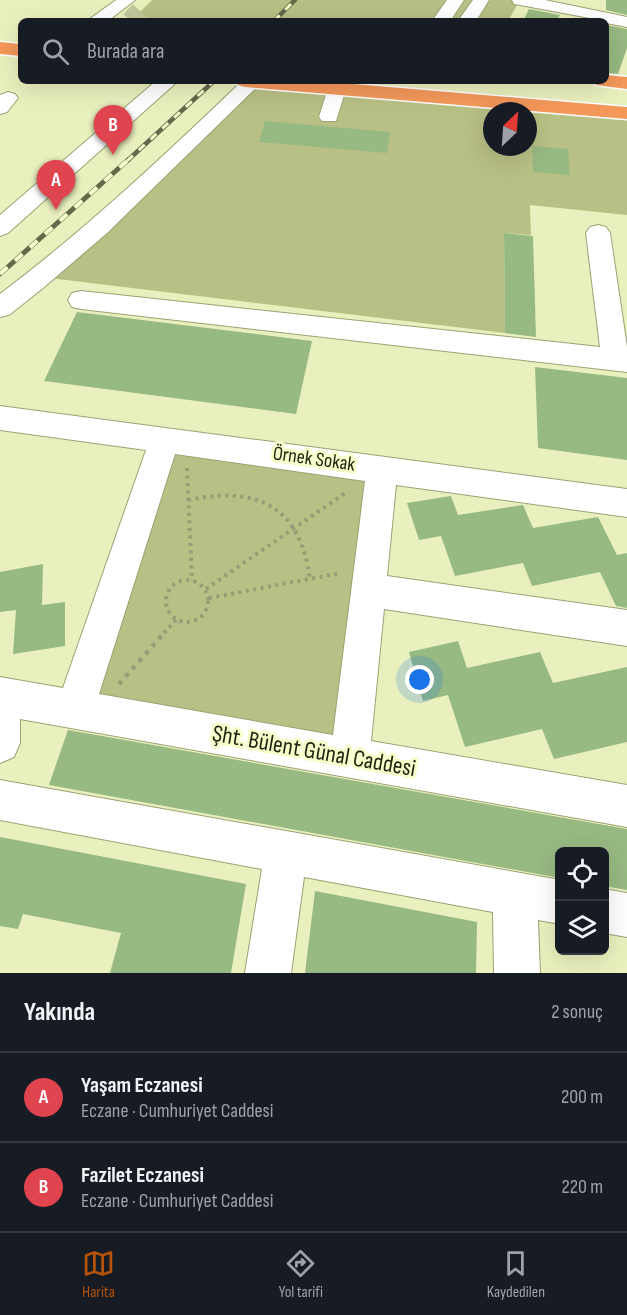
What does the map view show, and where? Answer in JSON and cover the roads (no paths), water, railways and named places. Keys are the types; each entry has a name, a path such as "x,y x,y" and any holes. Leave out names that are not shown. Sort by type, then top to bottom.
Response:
{"highway":[{"path":"0,38 18,40"},
{"path":"0,48 18,50"},
{"path":"0,58 18,60"},
{"path":"609,82 627,83"},
{"path":"310,84 627,104"},
{"path":"342,85 627,112"},
{"path":"582,88 627,92"}],"street":[{"path":"101,18 128,0"},
{"path":"121,18 142,0"},
{"path":"443,18 456,0"},
{"path":"469,18 481,0"},
{"path":"518,4 603,18"},
{"path":"609,19 627,22"},
{"path":"0,228 165,84"},
{"path":"0,308 41,277 122,208 250,84"},
{"path":"329,117 342,85"},
{"path":"81,300 621,360 598,233"},
{"name":"Örnek Sokak","path":"0,418 627,503"},
{"path":"85,711 175,440"},
{"path":"350,757 381,468"},
{"path":"370,578 627,627"},
{"name":"Şht. Bülent Günal Caddesi","path":"0,696 627,806"},
{"path":"0,712 2,723 0,743"},
{"path":"0,800 555,901"},
{"path":"268,973 286,852"},
{"path":"514,894 517,973"},
{"path":"609,912 627,915"}],"tunnel":[{"path":"134,18 140,11"}],"railway":[{"path":"277,18 295,0"},
{"path":"127,161 211,84"},
{"path":"0,274 128,160"}],"place":[{"name":"Fazilet Eczanesi","path":"113,155"},
{"name":"Yaşam Eczanesi","path":"56,210"}]}
